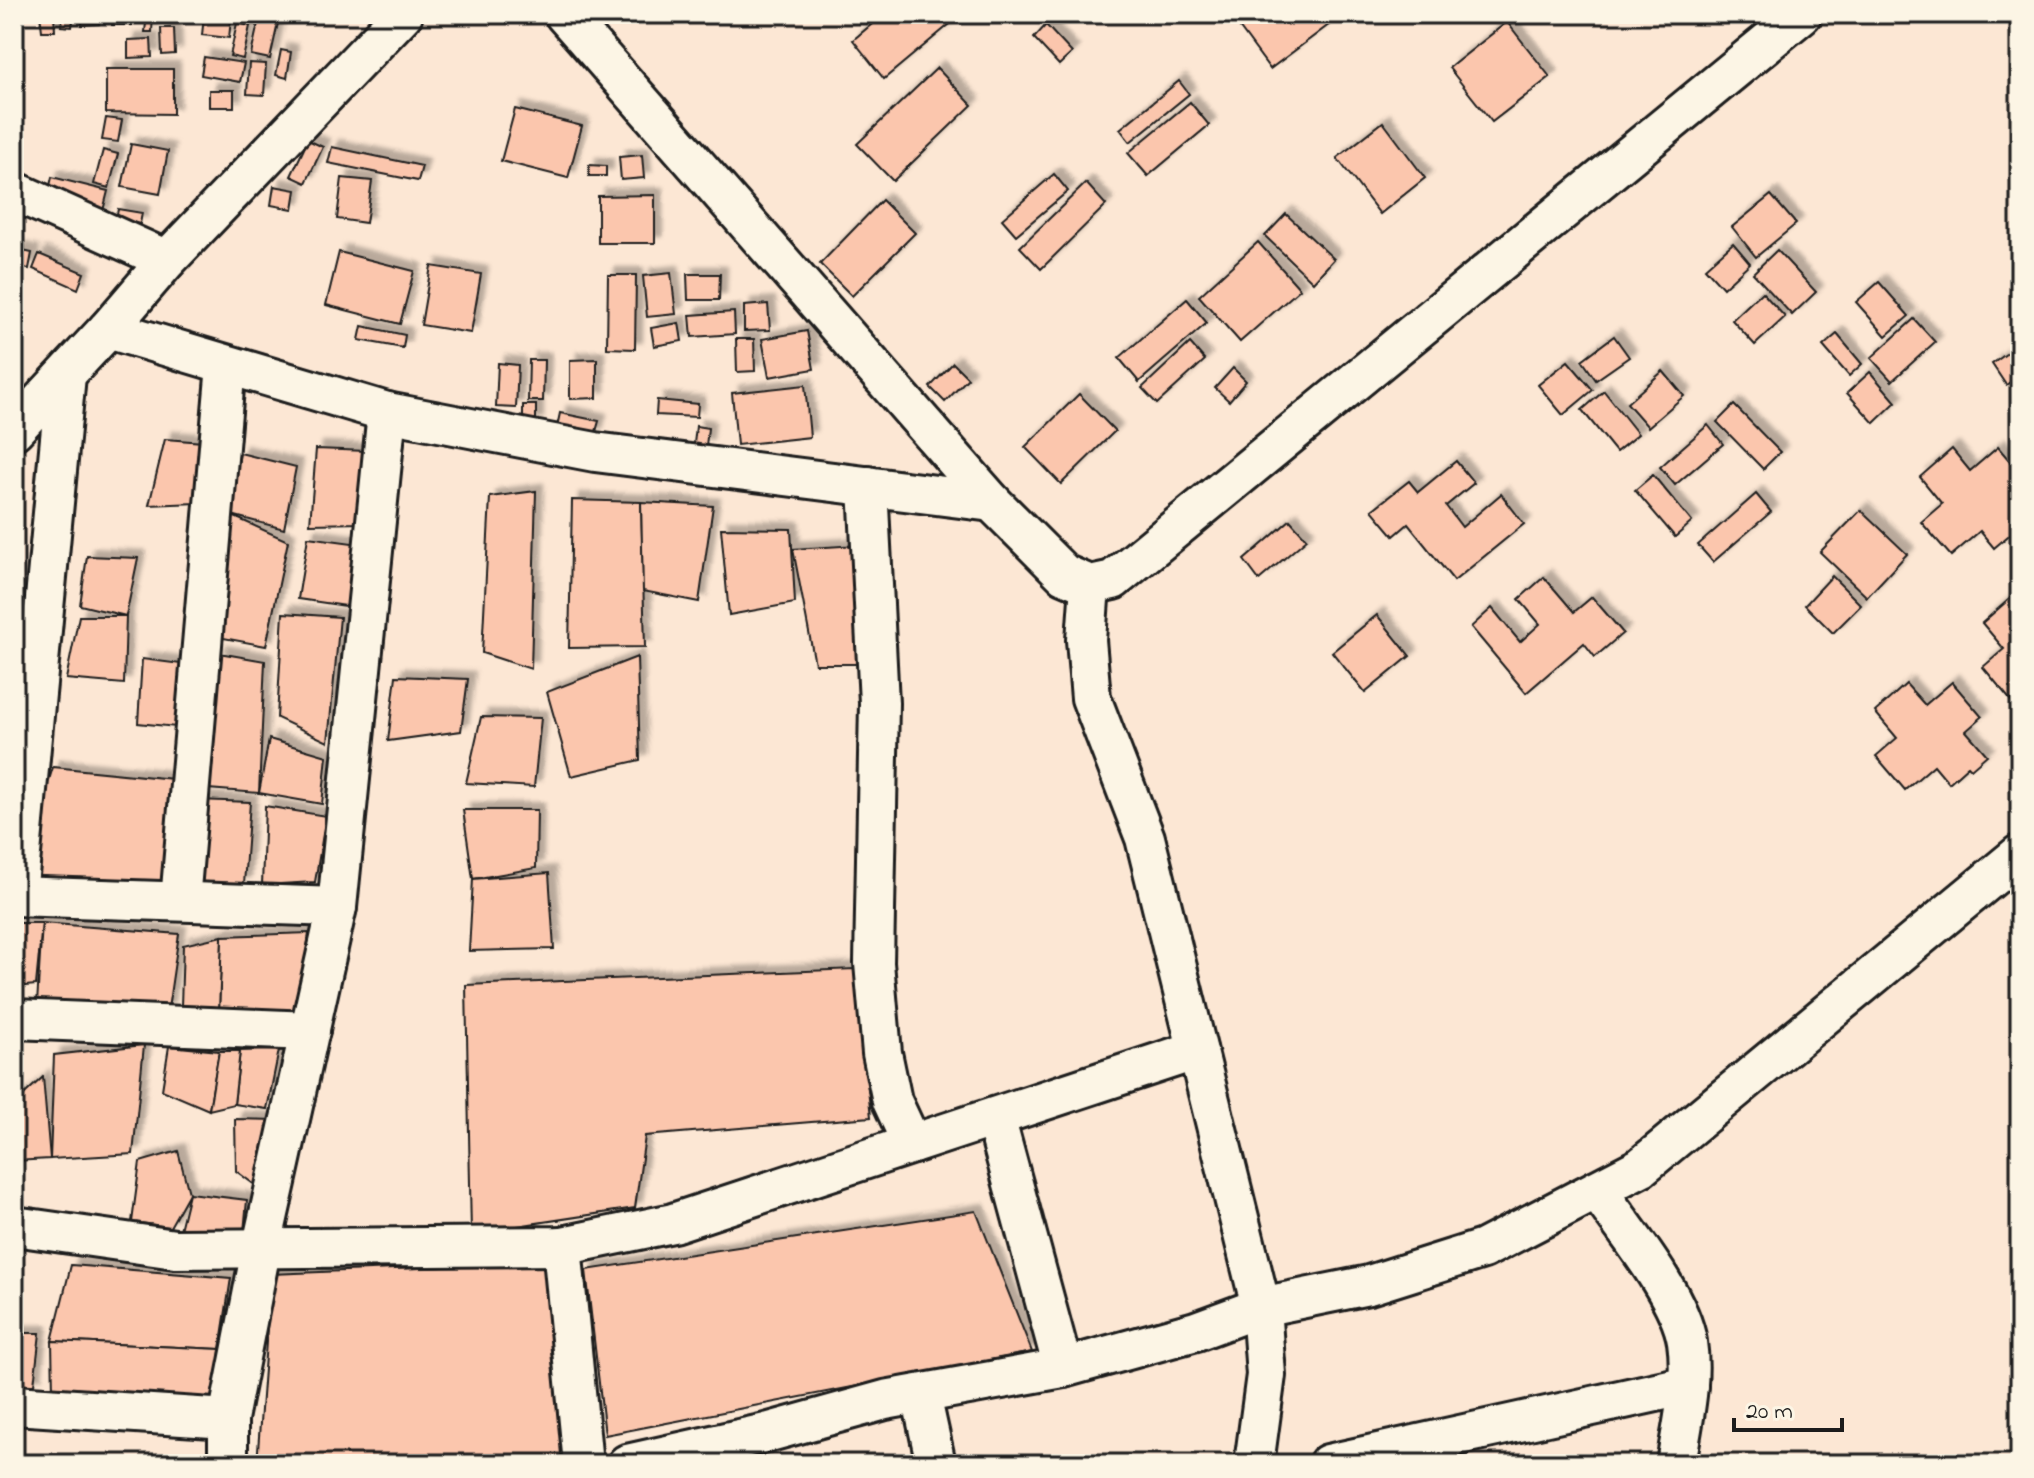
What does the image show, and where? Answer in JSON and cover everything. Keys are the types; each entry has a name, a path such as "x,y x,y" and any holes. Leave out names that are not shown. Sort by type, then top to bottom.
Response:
{"street":[{"path":"14,430 167,260 403,14"},
{"path":"583,20 992,502 1064,574 1090,585 1113,580 1802,14"},
{"path":"14,191 167,260"},
{"path":"108,329 387,412 595,452 992,502"},
{"path":"180,901 226,365"},
{"path":"66,375 15,896 337,907"},
{"path":"228,1464 228,1419 261,1250 337,907 387,412"},
{"path":"868,486 879,688 874,963 882,1053 892,1101 912,1144"},
{"path":"1090,585 1086,640 1091,698 1145,838 1261,1307 1266,1375 1254,1464"},
{"path":"627,1464 687,1458 885,1400 1063,1368 1196,1331 1261,1307 1369,1285 1483,1249 1641,1167 2020,854"},
{"path":"14,1019 310,1031"},
{"path":"14,1226 175,1249 562,1246 673,1223 1197,1050"},
{"path":"995,1117 1063,1368"},
{"path":"1597,1190 1678,1309 1687,1343 1688,1385 1676,1464"},
{"path":"562,1246 583,1464"},
{"path":"1328,1464 1688,1385"},
{"path":"921,1395 936,1464"},
{"path":"14,1405 228,1419"}],"building":[{"path":"40,14 54,14 55,31 42,31"},
{"path":"63,14 74,14 72,27 61,26"},
{"path":"82,14 98,14 99,24 82,25"},
{"path":"112,14 132,14 132,25 112,25"},
{"path":"147,14 153,14 152,32 145,32"},
{"path":"260,14 280,14 270,59 251,55"},
{"path":"884,14 962,14 884,79 853,40"},
{"path":"1256,14 1329,14 1334,21 1270,69 1239,27"},
{"path":"204,16 231,19 229,38 202,35"},
{"path":"1507,22 1550,77 1492,122 1449,68"},
{"path":"237,23 250,26 243,59 230,56"},
{"path":"1046,25 1072,53 1059,65 1034,38"},
{"path":"161,28 174,28 175,54 162,55"},
{"path":"151,39 152,57 128,58 128,40"},
{"path":"281,50 291,52 287,78 276,75"},
{"path":"204,57 244,63 240,82 201,75"},
{"path":"249,63 266,64 264,95 247,94"},
{"path":"937,68 972,105 893,181 857,144"},
{"path":"106,69 173,69 173,114 106,113"},
{"path":"1179,81 1189,94 1130,142 1120,129"},
{"path":"209,90 234,90 234,107 209,107"},
{"path":"1190,102 1209,125 1148,176 1128,153"},
{"path":"515,109 582,126 568,178 501,161"},
{"path":"106,118 122,120 118,142 102,140"},
{"path":"1383,122 1425,178 1380,214 1337,158"},
{"path":"308,140 323,147 306,183 291,176"},
{"path":"131,144 168,151 160,194 122,187"},
{"path":"332,147 422,166 418,181 328,163"},
{"path":"103,150 118,154 109,188 94,184"},
{"path":"642,155 644,178 621,180 619,157"},
{"path":"589,165 606,166 606,176 589,176"},
{"path":"1054,174 1068,191 1016,235 1002,219"},
{"path":"52,177 108,191 102,215 46,203"},
{"path":"342,178 372,181 366,223 337,219"},
{"path":"1086,183 1106,205 1041,269 1020,247"},
{"path":"274,186 296,190 293,209 271,205"},
{"path":"655,195 655,243 598,243 598,196"},
{"path":"1771,195 1796,224 1756,257 1732,227"},
{"path":"882,200 915,233 852,296 820,264"},
{"path":"118,209 142,213 140,224 116,219"},
{"path":"1286,214 1334,259 1313,282 1265,236"},
{"path":"1258,242 1300,289 1240,342 1199,296"},
{"path":"1733,243 1750,263 1723,288 1705,268"},
{"path":"14,249 32,253 29,269 14,266"},
{"path":"1777,250 1816,292 1792,315 1753,273"},
{"path":"339,252 414,271 400,324 326,305"},
{"path":"39,254 84,273 78,289 33,269"},
{"path":"431,266 481,274 471,333 421,325"},
{"path":"671,273 676,314 647,317 643,276"},
{"path":"687,274 720,274 719,300 688,300"},
{"path":"608,275 636,275 635,349 607,348"},
{"path":"1879,282 1909,316 1886,336 1856,302"},
{"path":"1762,292 1785,317 1755,345 1732,320"},
{"path":"1187,299 1207,323 1139,382 1119,358"},
{"path":"768,304 770,330 744,331 744,306"},
{"path":"734,312 735,334 692,337 690,315"},
{"path":"1914,319 1935,342 1892,381 1871,358"},
{"path":"679,323 682,341 654,346 651,328"},
{"path":"362,326 405,335 403,348 359,340"},
{"path":"807,331 814,369 769,377 762,339"},
{"path":"1837,334 1862,364 1849,376 1823,346"},
{"path":"1614,336 1629,357 1596,380 1582,360"},
{"path":"736,339 754,339 755,371 737,372"},
{"path":"1190,343 1205,360 1157,404 1142,388"},
{"path":"2020,344 2020,375 2006,385 1992,364"},
{"path":"597,359 597,398 570,399 570,360"},
{"path":"529,360 544,360 543,401 528,401"},
{"path":"1568,361 1593,390 1563,415 1538,385"},
{"path":"498,363 518,365 516,408 496,407"},
{"path":"953,363 968,378 945,402 930,387"},
{"path":"1233,368 1246,381 1229,401 1215,388"},
{"path":"1663,371 1684,396 1648,427 1627,403"},
{"path":"1870,372 1896,402 1874,423 1847,393"},
{"path":"805,385 810,437 737,445 732,393"},
{"path":"1604,391 1638,434 1616,452 1582,410"},
{"path":"1079,394 1115,431 1061,484 1025,447"},
{"path":"657,400 698,404 697,417 656,415"},
{"path":"523,405 536,405 536,424 523,424"},
{"path":"1734,405 1780,452 1763,469 1717,422"},
{"path":"560,413 599,421 595,435 557,427"},
{"path":"1708,425 1723,444 1675,485 1660,467"},
{"path":"696,426 708,428 706,446 694,444"},
{"path":"165,439 203,442 197,503 149,505"},
{"path":"1998,447 2020,473 2020,489 2012,496 2020,506 2020,531 2016,534 2014,531 1994,548 1980,531 1951,556 1921,522 1942,504 1920,477 1952,449 1970,471"},
{"path":"316,449 367,451 362,523 310,524"},
{"path":"240,453 296,467 284,529 228,514"},
{"path":"1456,461 1474,483 1446,506 1462,527 1501,494 1524,524 1454,581 1408,524 1394,536 1372,510 1409,481 1418,492"},
{"path":"1653,475 1692,522 1675,537 1635,490"},
{"path":"536,491 531,669 482,653 490,497"},
{"path":"1756,494 1771,512 1713,562 1698,545"},
{"path":"572,500 641,502 645,647 569,648"},
{"path":"641,502 713,506 699,602 643,591"},
{"path":"1861,510 1907,554 1867,597 1820,552"},
{"path":"228,514 288,541 266,646 218,637"},
{"path":"1290,520 1307,539 1259,580 1244,560"},
{"path":"721,528 791,529 795,603 729,615"},
{"path":"308,537 360,544 353,607 298,599"},
{"path":"858,545 857,664 815,664 793,549"},
{"path":"87,556 138,558 126,616 80,605"},
{"path":"1832,576 1861,605 1833,633 1805,605"},
{"path":"1544,577 1574,612 1592,597 1623,633 1595,657 1584,643 1526,693 1471,627 1492,608 1520,642 1540,624 1519,599"},
{"path":"2014,595 2020,602 2020,695 2012,702 1983,667 2004,649 1982,623"},
{"path":"283,613 340,617 328,742 277,718"},
{"path":"1377,615 1410,656 1365,693 1332,652"},
{"path":"79,616 126,616 124,684 66,679"},
{"path":"219,653 265,661 259,793 208,789"},
{"path":"637,657 640,760 571,776 547,692"},
{"path":"142,659 189,665 176,727 138,723"},
{"path":"396,676 468,679 461,731 388,741"},
{"path":"1952,682 1982,717 1966,731 1987,755 1971,769 1968,766 1949,783 1934,765 1905,790 1876,756 1897,738 1875,712 1906,684 1925,705"},
{"path":"481,717 541,718 534,787 466,783"},
{"path":"269,739 327,756 322,804 259,793"},
{"path":"53,767 173,779 163,885 18,882"},
{"path":"198,800 250,802 244,884 199,885"},
{"path":"265,806 326,816 315,882 262,885"},
{"path":"463,810 537,810 536,868 473,879"},
{"path":"549,873 554,949 469,951 473,879"},
{"path":"14,923 42,923 36,985 14,987"},
{"path":"42,923 179,934 168,1009 37,1004"},
{"path":"309,933 299,1014 219,1010 222,936"},
{"path":"222,936 219,1010 181,1006 183,945"},
{"path":"855,969 871,1117 645,1136 635,1208 471,1233 466,985"},
{"path":"144,1045 133,1154 50,1159 54,1055"},
{"path":"169,1046 219,1051 209,1110 162,1090"},
{"path":"279,1050 267,1109 234,1104 240,1051"},
{"path":"219,1051 240,1051 234,1104 209,1110"},
{"path":"43,1077 50,1159 14,1161 14,1104"},
{"path":"235,1119 277,1120 259,1188 236,1171"},
{"path":"178,1151 189,1193 170,1227 132,1222 140,1162"},
{"path":"189,1193 247,1200 244,1232 177,1242"},
{"path":"976,1211 1032,1352 605,1435 586,1270"},
{"path":"547,1263 566,1464 257,1464 271,1274"},
{"path":"71,1265 231,1278 220,1349 52,1341"},
{"path":"14,1333 40,1333 34,1385 14,1386"},
{"path":"52,1341 220,1349 217,1398 53,1392"}]}
